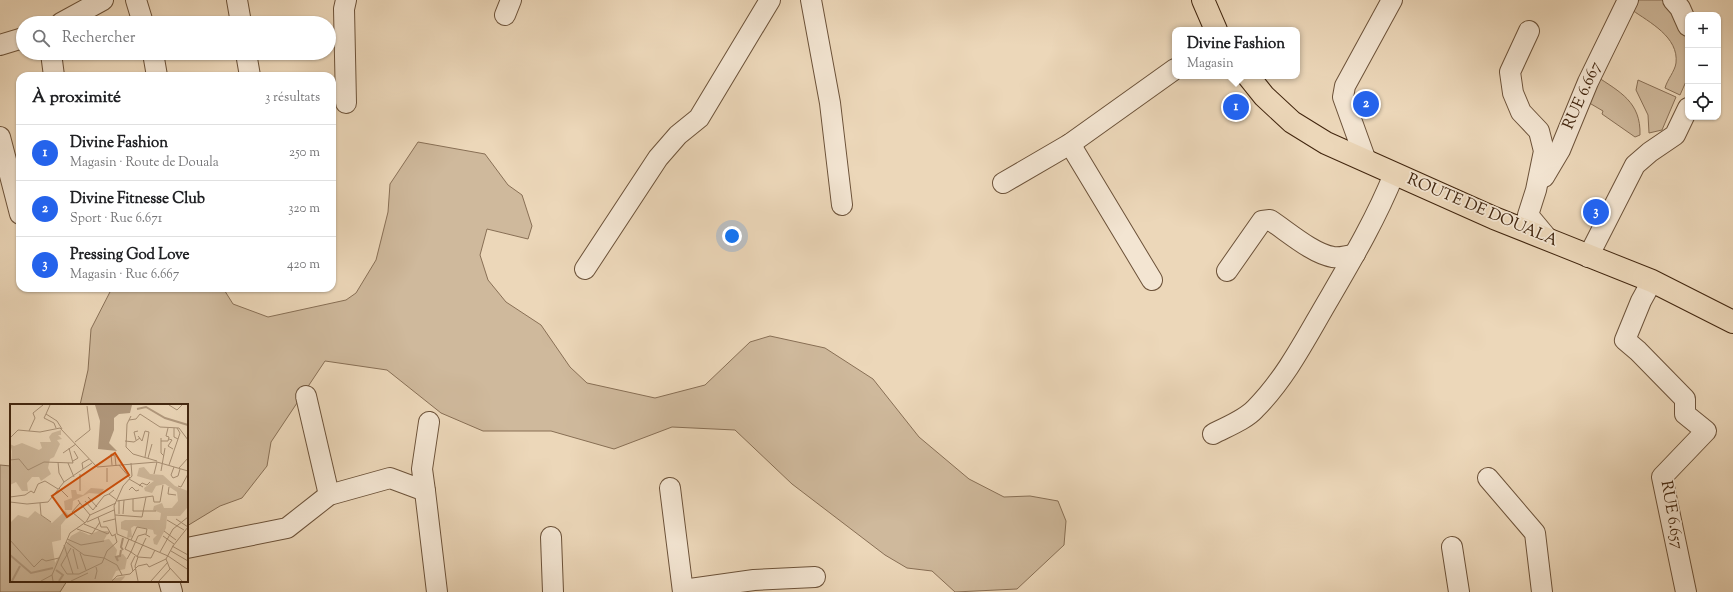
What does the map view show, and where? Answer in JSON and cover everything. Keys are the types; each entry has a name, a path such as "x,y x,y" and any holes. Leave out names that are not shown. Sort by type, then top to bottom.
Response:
{"highway":[{"path":"1203,0 1215,27"},
{"name":"ROUTE DE DOUALA","path":"1250,79 1264,96 1292,122 1326,143 1494,218 1548,238 1588,257 1652,281 1733,322"}],"street":[{"path":"73,16 102,0"},
{"path":"136,0 142,16"},
{"path":"237,0 240,16"},
{"path":"346,0 344,9 346,103"},
{"path":"585,269 658,158 678,135 699,118 770,0"},
{"path":"811,0 830,103 842,205"},
{"path":"1366,162 1343,97 1345,86 1392,0"},
{"name":"RUE 6.667","path":"1536,190 1560,150 1588,82 1628,0"},
{"path":"1673,0 1680,8 1685,19"},
{"path":"1529,32 1510,72 1513,93 1521,112 1539,131 1544,151 1536,190 1528,215 1548,238"},
{"path":"0,46 16,40"},
{"path":"52,60 53,72"},
{"path":"154,60 156,72"},
{"path":"247,60 249,72"},
{"path":"1003,183 1070,144 1172,71"},
{"path":"1588,257 1635,166 1650,152 1675,135 1685,114"},
{"path":"0,137 16,199"},
{"path":"1070,144 1152,280"},
{"path":"1213,434 1254,411 1267,397 1298,354 1355,254 1384,198 1394,174"},
{"path":"1227,271 1262,221 1266,220 1270,220 1314,249 1332,257 1343,257 1355,254"},
{"name":"RUE 6.657","path":"1652,281 1641,301 1624,340 1638,351 1685,399 1685,414 1706,431 1662,476 1686,592"},
{"path":"306,396 329,495"},
{"path":"429,422 422,469 437,592"},
{"path":"188,548 287,528 329,495 390,478 425,491"},
{"path":"1488,478 1536,533 1542,592"},
{"path":"670,488 683,591 754,580 815,577"},
{"path":"551,537 553,592"},
{"path":"1452,547 1459,592"},
{"path":"169,582 172,592"}],"shaded area":[{"path":"1637,0 1670,0 1685,30 1685,84 1680,95 1665,88 1676,63 1676,54 1673,45 1662,31 1632,10"},
{"path":"1596,76 1621,93 1633,106 1637,114 1640,135 1635,137 1602,114 1603,111 1586,101"},
{"path":"1638,80 1676,97 1662,130 1649,133 1648,115 1636,90"},
{"path":"418,142 485,154 508,185 522,195 532,226 528,239 487,229 480,255 488,280 506,302 541,325 570,367 587,383 655,398 705,385 750,342 770,336 825,348 873,379 919,437 969,479 1004,497 1030,496 1058,501 1066,521 1064,545 1017,589 955,592 932,571 907,568 885,555 792,484 735,430 672,427 614,449 551,431 483,431 441,413 387,370 325,361 271,442 267,466 242,498 220,506 188,525 188,404 80,404 88,370 91,329 110,292 226,292 233,304 268,317 346,300 356,293 376,260 388,212 390,184"},
{"path":"0,465 10,466 10,582 66,582 60,592 0,592"}],"place":[{"name":"Divine Fitnesse Club","path":"1366,104"},
{"name":"Divine Fashion","path":"1236,107"},
{"name":"Pressing God Love","path":"1596,212"}]}
